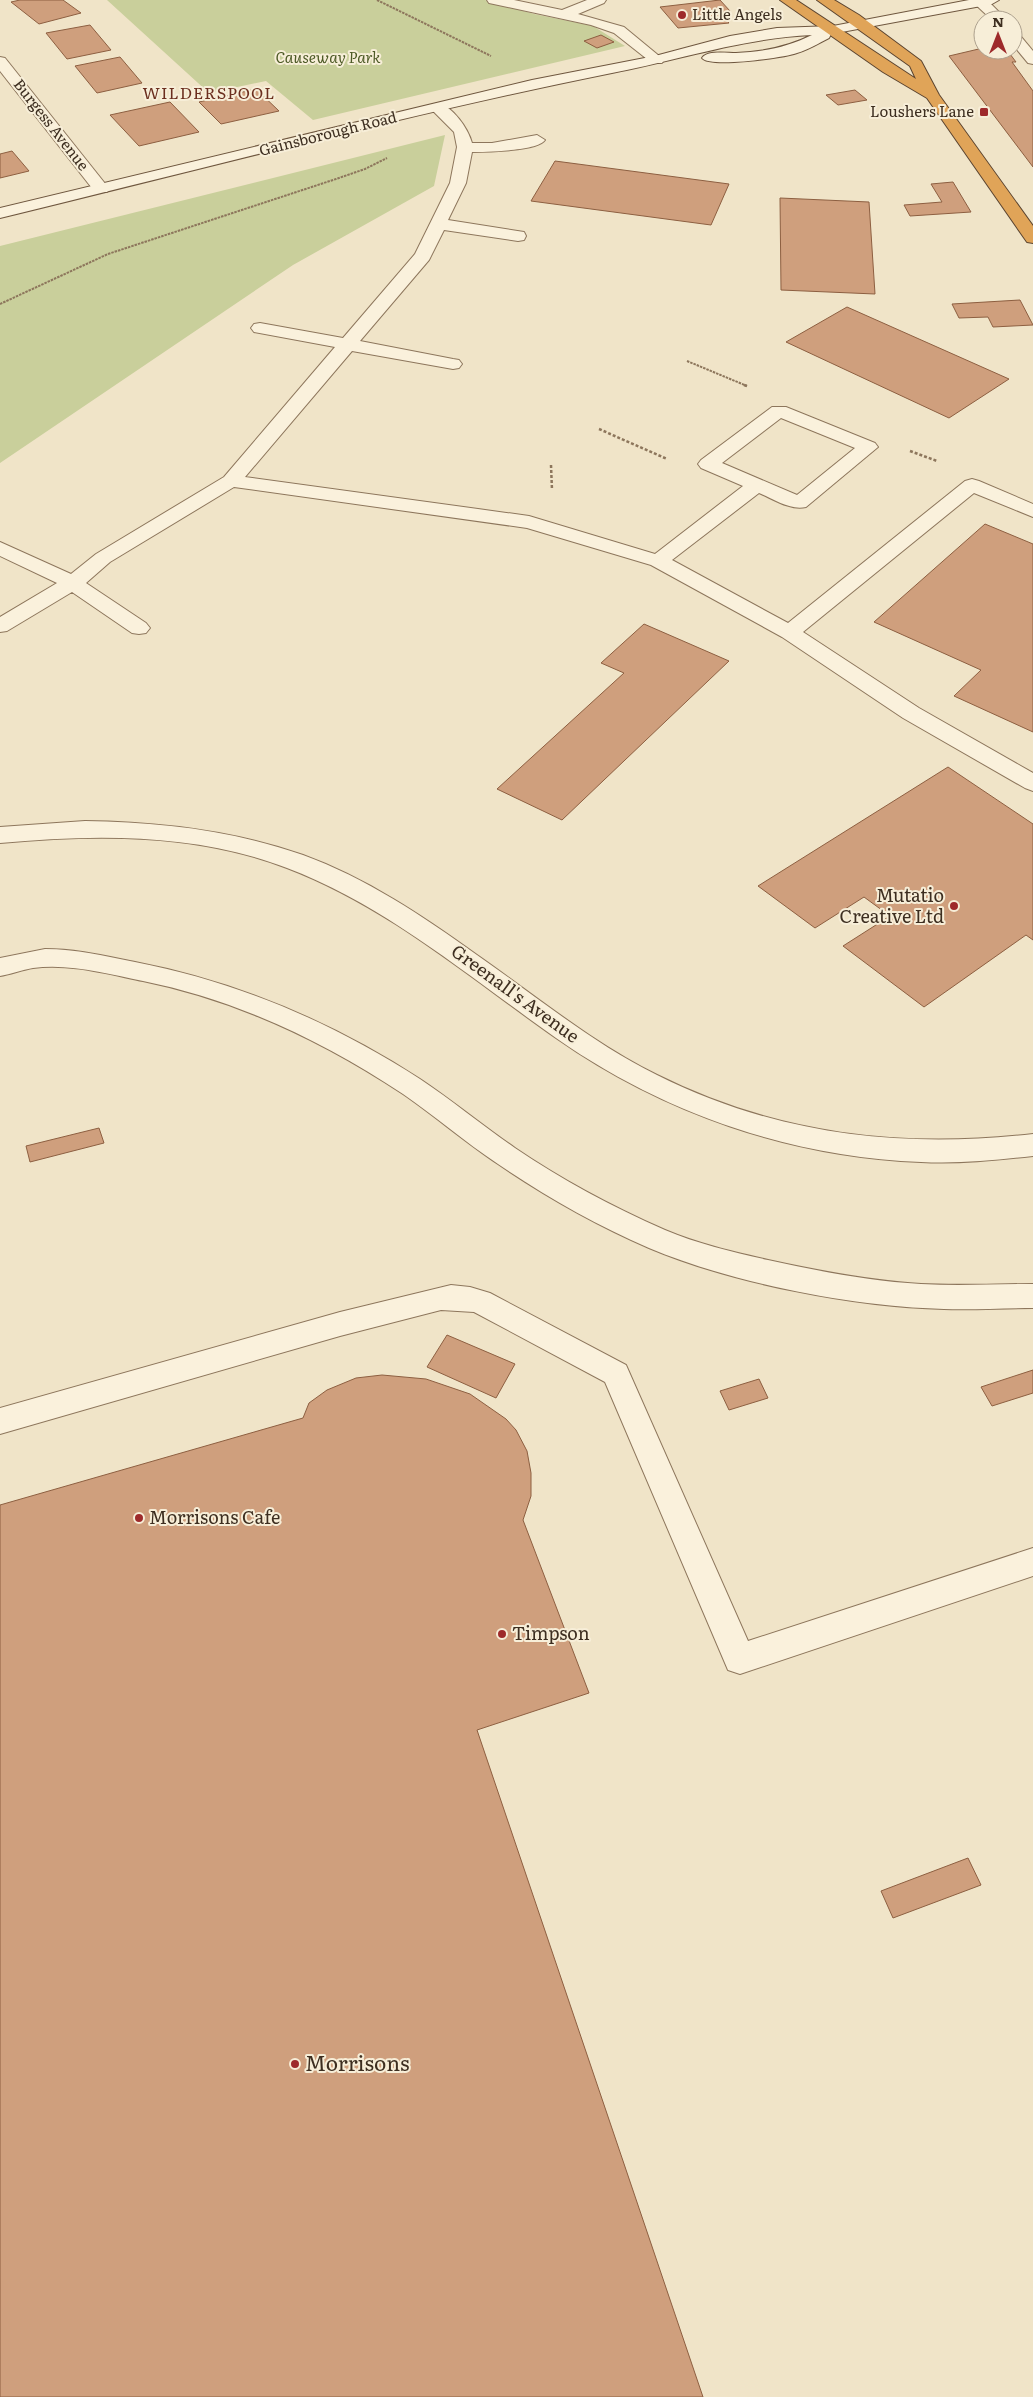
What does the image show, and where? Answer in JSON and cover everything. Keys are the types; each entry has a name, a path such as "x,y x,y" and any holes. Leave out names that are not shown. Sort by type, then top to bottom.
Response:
{"highway":[{"path":"787,0 888,69 932,95"},
{"path":"824,0 863,24 916,64 932,95 1028,222 1033,238"}],"street":[{"path":"494,0 595,22 619,30 657,60"},
{"path":"563,16 599,0"},
{"path":"863,24 986,1"},
{"name":"Gainsborough Road","path":"0,213 532,85 657,60 730,40 776,32 833,30 863,24"},
{"name":"Gainsborough Road","path":"657,60 746,57 793,50 833,30"},
{"path":"1023,48 1033,60"},
{"name":"Burgess Avenue","path":"0,61 102,189"},
{"path":"0,626 73,583 103,558 231,481 423,256 458,183 465,147 461,131 438,108"},
{"path":"465,147 492,148 537,140"},
{"path":"439,224 518,236"},
{"path":"260,328 453,364"},
{"path":"779,411 868,447 799,503 708,464 779,411"},
{"path":"231,481 529,522 658,561 789,632 911,713 1033,783"},
{"path":"658,561 757,485"},
{"path":"789,632 972,485 1033,511"},
{"path":"0,548 73,583 139,628"},
{"name":"Greenall's Avenue","path":"0,836 40,831 145,830 199,836 285,858 333,878 383,904 442,942 599,1054 636,1076 718,1112 809,1138 856,1146 910,1151 971,1152 1033,1145"},
{"path":"0,967 33,959 62,959 86,962 198,984 248,1002 300,1024 356,1053 413,1088 521,1166 569,1194 646,1234 720,1260 804,1280 882,1292 942,1297 1033,1296"},
{"path":"0,1421 358,1319 440,1298 466,1298 480,1301 597,1362 616,1374 740,1660 886,1609 1033,1562"}],"path":[{"path":"377,0 494,57"},
{"path":"0,304 108,254 345,176 372,166 391,155"},
{"path":"687,361 740,383"},
{"path":"599,429 678,464 708,464"},
{"path":"868,447 898,446 948,465 972,485"}],"green space":[{"name":"Causeway Park","path":"107,0 485,0 534,14 593,26 625,46 313,120 266,81 209,93"},
{"path":"445,135 434,186 293,265 0,463 0,246"}],"building":[{"path":"20,0 63,0 81,13 39,24 11,2"},
{"path":"720,0 730,11 719,12 729,23 678,28 660,7"},
{"path":"90,25 111,50 67,59 46,33"},
{"path":"601,35 614,42 597,48 584,41"},
{"path":"973,50 973,60 1014,60 1016,62 1012,62 1033,91 1033,167 949,56"},
{"path":"120,57 142,83 97,93 75,66"},
{"path":"256,89 279,111 221,124 199,102"},
{"path":"855,90 867,100 838,105 826,95"},
{"path":"170,102 199,132 139,146 110,115"},
{"path":"12,151 29,171 0,178 0,154"},
{"path":"555,161 729,184 711,225 531,201"},
{"path":"953,182 971,212 910,216 904,205 942,202 931,184"},
{"path":"780,198 869,202 875,294 781,290"},
{"path":"1020,300 1033,325 993,327 988,317 959,318 952,304"},
{"path":"847,307 1009,379 949,418 786,342"},
{"path":"985,524 1033,544 1033,732 954,696 981,670 874,622"},
{"path":"644,624 729,661 562,820 497,789 624,673 601,663"},
{"path":"948,767 1033,824 1033,940 1026,935 924,1007 843,946 890,916 864,897 815,928 758,886"},
{"path":"99,1128 104,1143 30,1162 26,1146"},
{"path":"447,1335 515,1364 496,1398 427,1367"},
{"path":"1033,1370 1033,1393 992,1406 981,1387"},
{"name":"Morrisons","path":"382,1375 426,1379 470,1394 506,1419 516,1430 527,1451 531,1473 531,1496 523,1520 589,1693 477,1730 703,2397 0,2397 0,1505 303,1418 309,1403 327,1390 356,1378"},
{"path":"759,1379 768,1398 729,1410 720,1391"},
{"path":"968,1858 981,1885 893,1918 881,1891"}],"place":[{"name":"Little Angels","path":"682,15"},
{"name":"Loushers Lane","path":"984,112"},
{"name":"Mutatio Creative Ltd","path":"954,906"},
{"name":"Morrisons Cafe","path":"139,1518"},
{"name":"Timpson","path":"502,1634"},
{"name":"Morrisons","path":"295,2064"}],"district":[{"name":"WILDERSPOOL","path":"209,93"}]}
